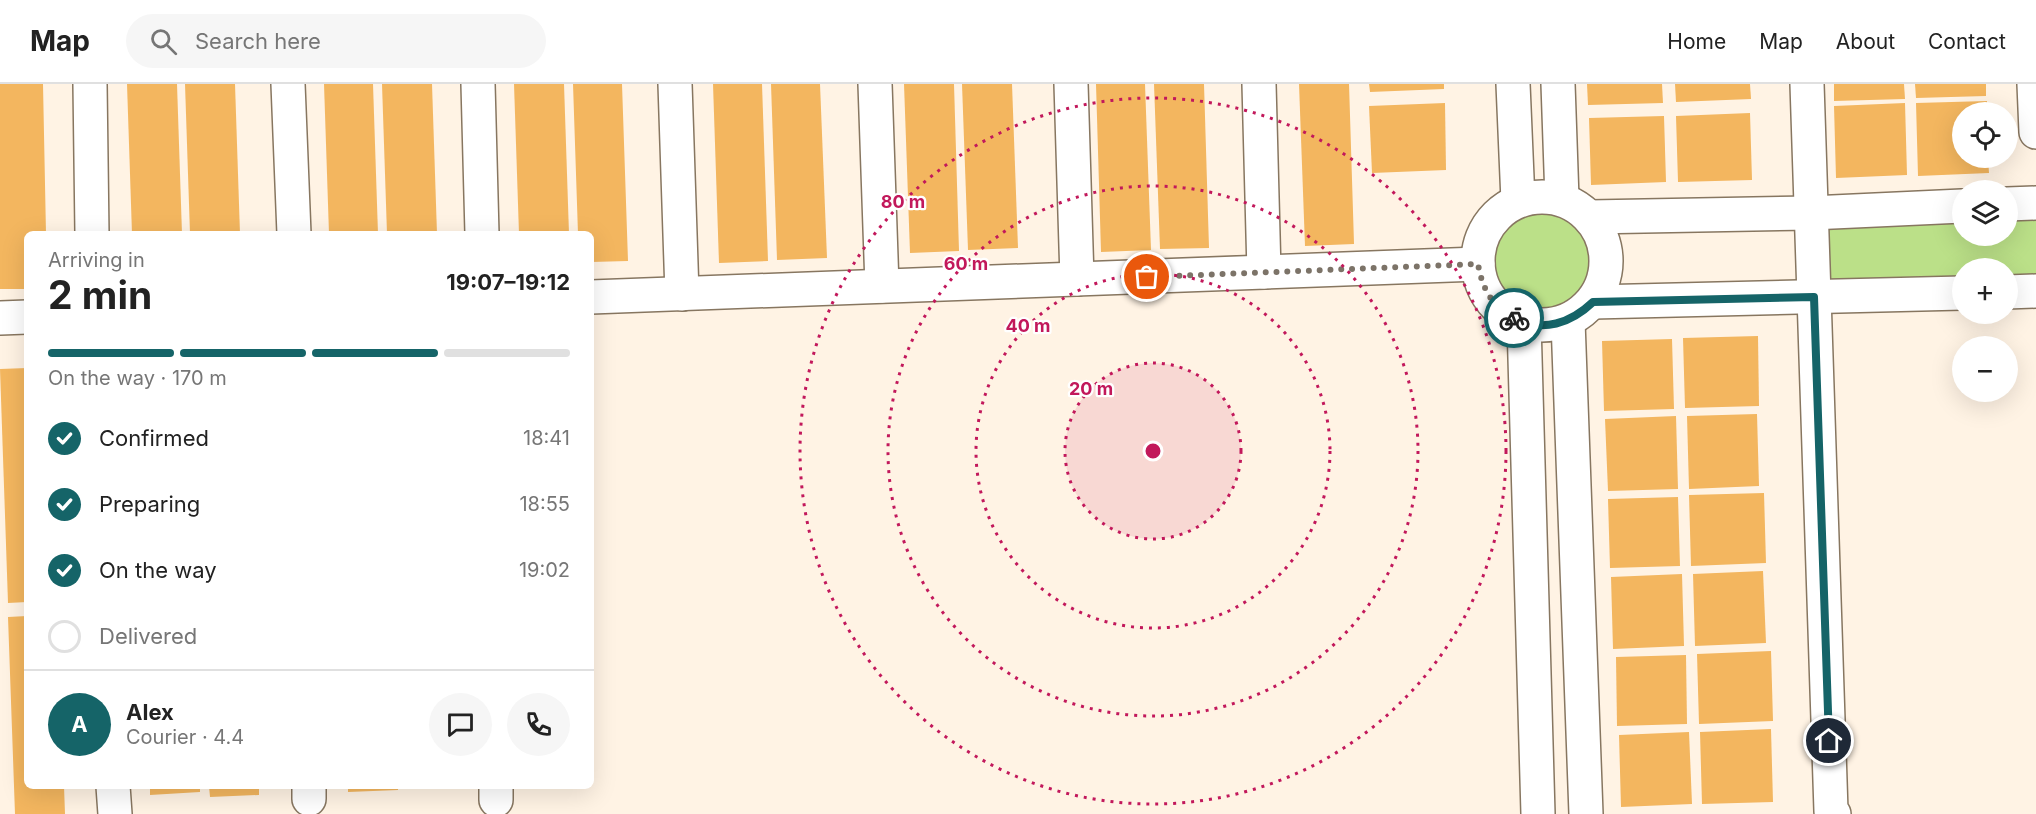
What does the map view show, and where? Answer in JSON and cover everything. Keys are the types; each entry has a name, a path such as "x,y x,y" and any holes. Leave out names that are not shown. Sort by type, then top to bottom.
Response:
{"street":[{"path":"90,84 92,231"},
{"path":"288,84 294,231"},
{"path":"478,84 482,231"},
{"path":"675,84 682,294"},
{"path":"875,84 882,286"},
{"path":"1071,84 1077,279"},
{"path":"1259,84 1264,272"},
{"path":"1513,84 1518,201"},
{"path":"1558,84 1562,199"},
{"path":"1807,84 1831,811 1834,814"},
{"path":"2034,84 2036,132"},
{"path":"1586,814 1580,311 1602,285 1607,265 1601,234 1590,217 1581,208 1562,199 1543,196 1518,201 1494,218 1481,242 1478,264 1480,280 1486,293 1503,312 1524,324 1548,326 1580,311 1814,297 1952,293"},
{"path":"2018,204 2036,203"},
{"path":"1590,217 1811,213 1952,206"},
{"path":"594,297 1478,264"},
{"path":"2018,292 2036,291"},
{"path":"0,318 24,317"},
{"path":"1524,324 1538,814"},
{"path":"114,789 115,814"}],"green space":[{"path":"2036,203 2036,291 2018,292 2018,258 1952,258 1952,293 1814,297 1811,213 1952,206 1952,246 2018,246 2018,204"},
{"path":"1543,212 1562,215 1578,226 1589,242 1592,261 1589,280 1578,296 1562,307 1543,310 1524,307 1508,296 1497,280 1494,261 1497,242 1508,226 1524,215"}],"building":[{"path":"0,84 43,84 46,231 24,231 24,289 0,289"},
{"path":"127,84 177,84 182,231 132,231"},
{"path":"185,84 235,84 240,231 190,231"},
{"path":"324,84 373,84 378,231 329,231"},
{"path":"382,84 432,84 437,231 387,231"},
{"path":"514,84 564,84 569,231 519,231"},
{"path":"573,84 622,84 628,261 594,262 594,231 578,231"},
{"path":"713,84 762,84 768,261 719,263"},
{"path":"771,84 820,84 827,258 777,260"},
{"path":"904,84 954,84 959,251 910,253"},
{"path":"962,84 1012,84 1018,248 968,250"},
{"path":"1096,84 1145,84 1151,250 1101,252"},
{"path":"1154,84 1204,84 1209,248 1160,249"},
{"path":"1299,84 1349,84 1354,244 1305,246"},
{"path":"1369,84 1444,84 1444,89 1370,92"},
{"path":"1587,84 1662,84 1663,103 1588,105"},
{"path":"1675,84 1750,84 1751,99 1676,102"},
{"path":"1834,84 1904,84 1905,99 1834,101"},
{"path":"1915,84 1986,84 1986,96 1916,98"},
{"path":"1987,101 1952,102 1952,168 1989,168 1989,173 1918,176 1916,103"},
{"path":"1445,103 1446,170 1372,173 1369,106"},
{"path":"1905,103 1907,175 1836,178 1834,106"},
{"path":"1750,113 1752,180 1678,182 1676,116"},
{"path":"1664,116 1666,182 1591,185 1589,118"},
{"path":"1758,336 1759,406 1685,408 1683,338"},
{"path":"1672,339 1674,409 1604,411 1602,341"},
{"path":"24,368 24,602 8,603 0,369"},
{"path":"1757,414 1759,486 1689,489 1687,416"},
{"path":"1676,416 1678,489 1608,491 1605,419"},
{"path":"1764,493 1766,563 1691,566 1689,495"},
{"path":"1678,497 1680,566 1610,568 1608,499"},
{"path":"1763,571 1766,643 1695,646 1693,574"},
{"path":"1682,574 1684,646 1613,649 1611,577"},
{"path":"24,616 24,789 64,789 65,814 15,814 8,617"},
{"path":"1771,651 1773,721 1699,724 1697,654"},
{"path":"1686,655 1687,724 1617,726 1616,657"},
{"path":"1771,729 1773,802 1702,804 1700,732"},
{"path":"1689,732 1692,804 1621,807 1619,735"},
{"path":"150,789 200,789 200,792 150,795"},
{"path":"209,789 259,789 259,795 210,797"},
{"path":"348,789 398,789 398,790 348,792"}],"way so far":[{"path":"1147,277 1478,264 1480,280 1486,293 1503,312 1514,318"}],"route":[{"path":"1514,318 1524,324 1548,326 1568,321 1593,302 1814,297 1829,741"}]}
